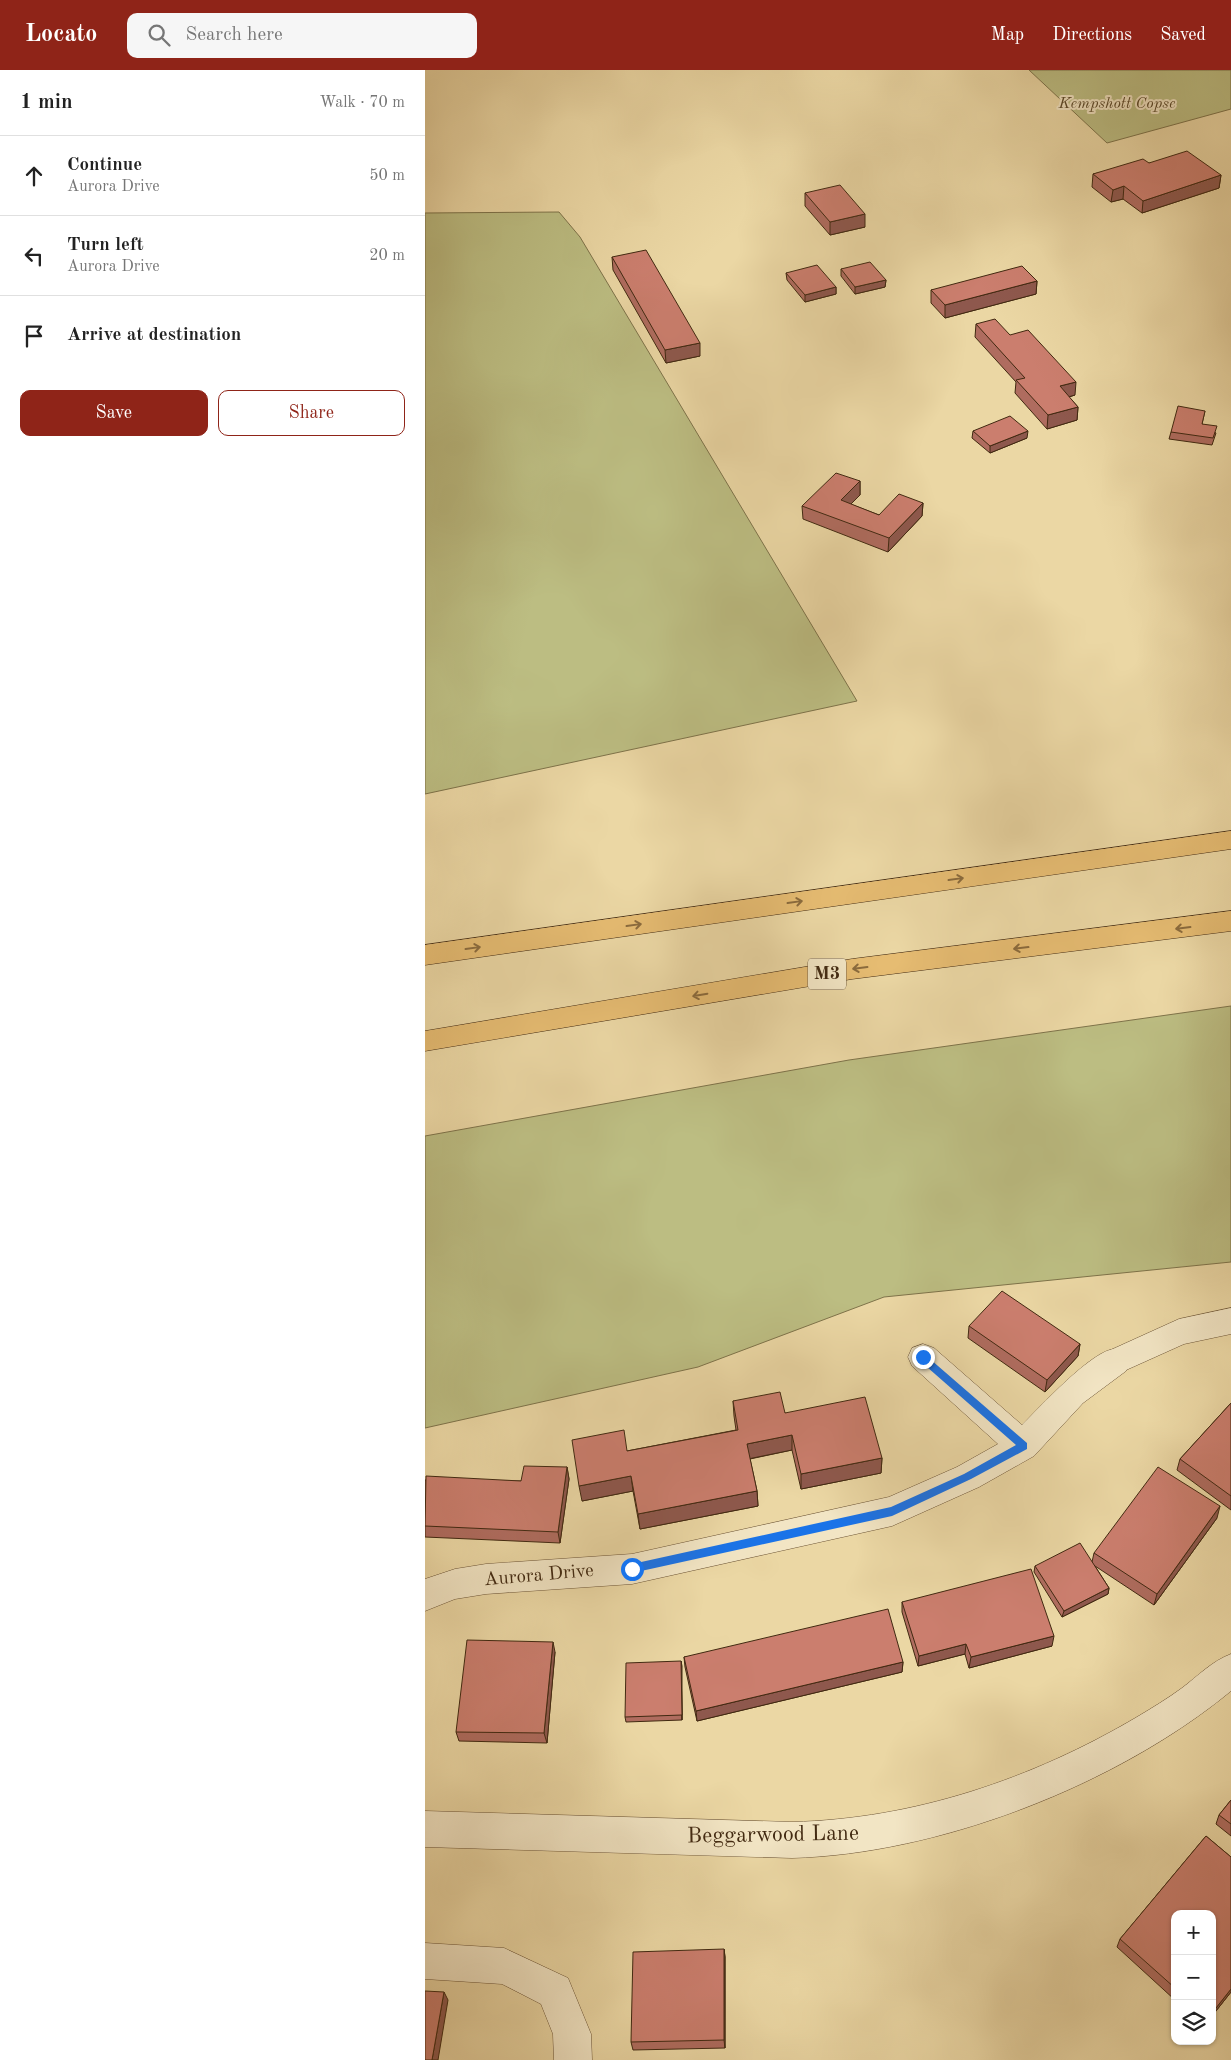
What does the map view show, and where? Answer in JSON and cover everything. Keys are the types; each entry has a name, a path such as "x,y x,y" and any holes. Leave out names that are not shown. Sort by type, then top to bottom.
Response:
{"highway":[{"path":"425,955 1231,840"},
{"name":"M3","path":"425,1041 852,969 1231,922"}],"street":[{"name":"Aurora Drive","path":"425,1596 428,1593 455,1584 632,1569 892,1511 968,1476 1023,1446 1072,1393 1115,1362 1179,1332 1231,1321"},
{"path":"923,1357 1023,1446"},
{"name":"Beggarwood Lane","path":"425,1829 813,1839 863,1835 989,1804 1055,1776 1110,1751 1161,1721 1185,1706 1231,1670"},
{"path":"425,1961 504,1966 555,1990 572,2034 573,2060"}],"green space":[{"name":"Kempshott Copse","path":"1029,70 1231,70 1231,109 1107,143"},
{"path":"559,212 580,237 857,701 425,794 425,213"},
{"path":"1231,1006 1231,1262 884,1297 698,1367 425,1428 425,1136 849,1060"}],"building":[{"path":"1187,151 1221,175 1143,201 1124,186 1113,190 1093,174 1143,159 1149,163"},
{"path":"840,185 865,214 830,222 805,193"},
{"path":"646,250 700,343 665,350 612,257"},
{"path":"870,262 886,280 855,287 841,269"},
{"path":"817,265 836,287 805,295 786,273"},
{"path":"1022,266 1037,281 945,305 931,290"},
{"path":"995,319 1010,335 1028,330 1076,382 1060,386 1078,407 1048,415 1016,380 1025,378 976,324"},
{"path":"1178,406 1205,411 1202,424 1217,426 1213,438 1171,432"},
{"path":"1010,416 1028,431 990,446 973,431"},
{"path":"836,473 860,481 841,500 879,515 899,494 923,503 889,538 802,506"},
{"path":"1002,1291 1080,1344 1047,1380 969,1326"},
{"path":"780,1392 785,1413 865,1397 882,1458 801,1474 792,1435 747,1444 757,1491 638,1514 631,1476 579,1486 572,1440 624,1430 627,1451 738,1430 733,1401"},
{"path":"1231,1403 1231,1496 1180,1459"},
{"path":"524,1466 567,1467 558,1532 425,1526 426,1476 521,1481"},
{"path":"1158,1467 1220,1506 1157,1594 1094,1553"},
{"path":"1080,1543 1109,1588 1064,1611 1035,1566"},
{"path":"1031,1569 1054,1636 971,1657 966,1644 919,1656 902,1602"},
{"path":"888,1609 903,1662 696,1711 684,1657"},
{"path":"467,1640 553,1642 544,1733 456,1732"},
{"path":"681,1661 682,1715 625,1717 626,1663"},
{"path":"1231,1800 1231,1824 1219,1815"},
{"path":"1206,1836 1231,1857 1231,1989 1216,2008 1216,1910 1171,1910 1171,1984 1120,1939"},
{"path":"724,1949 724,2040 631,2042 633,1952"},
{"path":"425,1991 444,1992 432,2060 425,2060"}],"route":[{"path":"632,1569 892,1511 968,1476 1023,1446 923,1357"}]}
